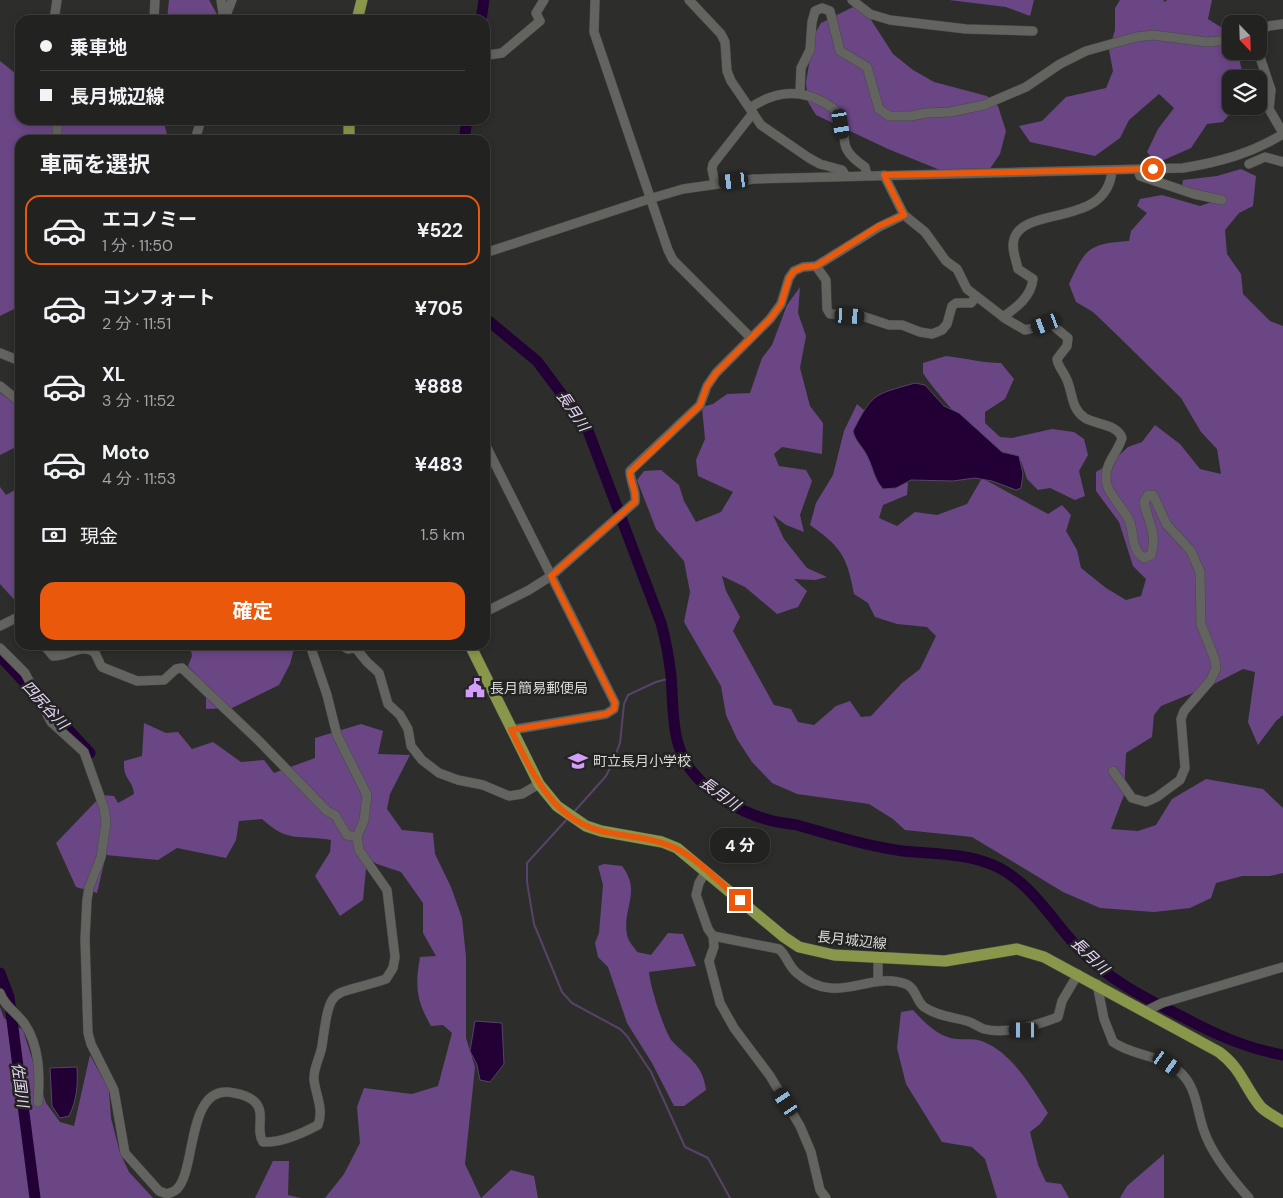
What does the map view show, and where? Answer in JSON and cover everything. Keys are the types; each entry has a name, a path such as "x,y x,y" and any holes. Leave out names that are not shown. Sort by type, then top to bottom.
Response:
{"main road":[{"path":"358,15 362,0"},
{"name":"長月城辺線","path":"472,650 538,784 557,806 586,826 662,842 678,848 784,937 799,947 834,955 945,961 1017,949 1044,957 1097,984 1146,1011 1170,1027 1219,1052 1231,1061 1261,1107 1283,1122"}],"street":[{"path":"55,15 57,0"},
{"path":"154,15 155,0"},
{"path":"221,0 223,15"},
{"path":"226,15 232,0"},
{"path":"490,55 502,53 540,21 536,13 544,0"},
{"path":"595,0 594,32 649,199 673,260 750,337"},
{"path":"689,0 721,34 725,42 727,71 761,125 820,164 842,170 846,176"},
{"path":"852,0 870,14 890,20 966,29 1033,31"},
{"path":"800,92 801,68 810,50 812,22 816,11 822,8 830,11 840,51 868,67 880,109 889,116 897,117 926,112 950,112 984,106 1026,87 1060,64 1086,51 1136,37 1161,35 1207,42 1222,41"},
{"path":"1268,26 1283,24"},
{"path":"490,251 649,199 715,184 754,179 1138,170 1184,168 1212,163 1240,155 1283,133 1278,119 1269,109 1271,90 1261,60"},
{"path":"715,184 713,164 751,111 772,96 800,92 813,96 836,112 841,124 845,148 851,158 865,167 867,175"},
{"path":"1249,164 1265,157 1283,162"},
{"path":"1003,317 1025,299 1033,279 1018,269 1013,252 1014,239 1018,230 1029,223 1093,204 1099,199 1112,180 1112,170"},
{"path":"1138,170 1140,176 1172,188 1222,200"},
{"path":"884,175 904,215 925,232 946,261 957,268 967,289 976,297 1003,317 1030,330 1051,324 1068,338 1067,346 1057,359 1069,383 1076,410 1085,418 1116,430 1122,438 1107,468 1106,481 1131,524 1138,554 1144,558 1151,555 1155,544 1155,537 1144,502 1148,494 1157,500 1168,525 1191,551 1200,572 1201,624 1215,660 1216,669 1210,681 1184,711 1180,719 1184,775 1157,797 1146,802 1132,798 1113,771"},
{"path":"490,610 529,590 551,576 635,502 636,494 630,472 700,405 707,386 716,373 770,319 781,304 789,278 794,271 803,267 816,266 879,226 904,215"},
{"path":"816,266 826,280 827,309 830,314 862,316 889,325 902,325 920,332 932,334 942,330 947,324 952,306 956,303 971,303 976,297"},
{"path":"0,353 15,359"},
{"path":"0,386 15,398"},
{"path":"490,455 615,703 614,709 606,714 511,730"},
{"path":"0,626 15,618"},
{"path":"0,648 25,672 51,722 84,752 104,808 106,822 101,857 89,888 87,900 85,939 88,1033 91,1044 114,1090 125,1153 159,1191 167,1194 177,1190 181,1184 205,1104 210,1096 220,1091 233,1092 251,1098 256,1103 261,1114 260,1137 263,1142 271,1142 305,1132 318,1125 321,1114 314,1074 321,1050 325,1014 331,1000 340,992 386,979 393,968 395,957 387,890 359,850 357,837 364,820 367,795 337,735 327,695 312,650"},
{"path":"48,650 53,656 78,650"},
{"path":"89,650 97,656 102,667 137,681 164,680 176,669 182,668 259,741 327,810 335,815 347,835 357,837"},
{"path":"358,650 380,672 388,704 400,715 408,729 411,746 427,765 438,773 458,780 483,785 509,796 522,794 538,784"},
{"path":"706,871 699,883 696,895 708,929 713,936 714,947 709,961 720,1003 734,1028 770,1076 800,1126 811,1152 820,1190 826,1198"},
{"path":"713,936 779,949 795,972 808,981 825,987 844,989 878,981 907,984 923,1006 949,1017 970,1021 986,1030 1024,1030 1045,1020 1058,1017 1062,1001 1078,974"},
{"path":"878,958 878,981"},
{"path":"1146,1011 1162,1003 1283,967"},
{"path":"1097,984 1104,1019 1113,1042 1124,1050 1148,1054 1182,1074 1199,1108 1204,1131 1210,1144 1232,1178 1249,1198"},
{"path":"0,993 7,1006 24,1023 35,1048 40,1079 38,1102"}],"shaded area":[{"path":"169,0 209,0 217,15 168,15"},
{"path":"949,0 1034,0 1030,16 1006,7"},
{"path":"1120,0 1163,0 1165,2 1167,0 1212,0 1208,19 1222,28 1222,60 1240,60 1242,70 1222,70 1222,115 1229,115 1223,122 1207,124 1191,148 1157,163 1147,152 1158,129 1174,108 1159,94 1129,120 1120,138 1095,156 1030,142 1019,126 1042,121 1066,97 1106,88 1113,71 1109,50 1115,30 1115,8"},
{"path":"857,5 866,12 893,54 913,70 934,82 987,96 998,106 1006,131 1000,154 989,170 955,176 888,149 816,115 808,102 806,82 814,35 821,23"},
{"path":"0,61 15,73 15,125 164,125 167,134 15,135 15,308 0,316"},
{"path":"1241,169 1256,176 1253,206 1239,213 1225,230 1227,254 1241,274 1243,294 1270,321 1283,326 1283,715 1276,721 1258,745 1248,722 1255,672 1243,669 1210,686 1161,706 1154,715 1152,737 1126,753 1124,795 1111,829 1138,831 1156,825 1172,799 1206,779 1263,789 1283,808 1283,873 1270,876 1242,876 1216,883 1211,898 1190,908 1154,912 1100,908 1063,892 972,837 905,830 893,819 869,804 797,794 772,783 752,762 737,739 726,715 721,686 684,622 690,592 684,561 656,529 637,480 644,471 661,470 679,485 684,501 696,522 721,512 733,492 698,476 696,460 705,439 702,407 713,404 727,394 750,393 762,358 772,345 787,305 800,287 798,313 806,336 800,368 810,406 823,423 822,454 782,447 774,454 779,466 806,470 812,481 800,515 804,532 786,525 773,515 784,539 807,568 827,577 815,580 794,579 807,591 798,607 777,614 745,587 722,576 726,591 740,617 733,631 774,705 791,709 798,722 814,725 836,706 850,701 861,717 871,716 902,683 920,669 936,636 927,627 897,624 875,617 868,603 854,594 849,570 836,546 810,525 816,503 833,475 844,431 857,404 872,417 887,480 908,483 907,495 883,505 879,518 897,526 915,512 937,515 967,504 982,478 1048,514 1062,505 1071,515 1066,531 1077,550 1081,568 1106,588 1126,600 1141,596 1146,579 1133,566 1119,522 1096,491 1096,472 1112,462 1128,447 1142,442 1155,425 1180,444 1200,469 1221,474 1217,449 1201,432 1181,398 1093,312 1076,302 1069,284 1080,262 1090,250 1105,244 1129,241 1131,231 1147,213 1137,206 1140,199 1162,195 1200,206 1212,202 1201,191 1182,187 1183,180 1217,176"},
{"path":"946,356 1001,363 1014,379 1005,399 985,412 985,423 1000,437 1012,438 1052,429 1074,432 1084,439 1088,455 1079,471 1085,496 1075,500 1050,488 1038,490 1027,479 1021,461 1011,461 1002,457 977,436 950,407 923,373 923,363"},
{"path":"915,383 925,385 944,406 959,413 1002,452 1019,456 1023,474 1021,488 1016,490 992,481 975,478 953,481 911,480 896,488 883,489 853,431 865,409 876,397 891,390"},
{"path":"0,393 15,404 15,448 0,455"},
{"path":"0,487 6,495 15,490 15,600 0,584"},
{"path":"191,650 294,650 290,664 279,685 232,708 206,709 206,687 188,666 192,656"},
{"path":"144,723 166,733 178,732 192,749 213,742 241,762 264,760 274,773 315,758 315,738 361,724 383,731 378,754 410,755 390,794 387,809 402,830 433,833 435,854 451,887 462,918 466,957 466,1038 475,1067 465,1164 481,1198 325,1198 344,1174 360,1143 357,1107 364,1088 412,1094 438,1086 452,1033 443,1025 431,1026 422,1008 417,985 420,957 436,956 423,933 423,903 401,872 377,864 367,858 363,900 340,916 315,876 330,852 331,840 287,835 271,827 262,819 239,821 236,840 226,858 177,848 158,860 106,855 97,893 76,887 56,843 102,795 114,796 118,803 134,794 132,785 126,776 124,761 142,756"},
{"path":"604,864 622,866 628,875 631,892 626,925 627,935 637,952 651,955 668,933 683,934 696,966 649,972 658,1008 669,1036 698,1068 704,1081 706,1090 684,1106 674,1106 652,1063 627,1023 608,967 598,957 595,943 599,933 603,885 598,866"},
{"path":"0,1007 4,1018 23,1030 46,1103 60,1122 74,1126 90,1055 109,1090 111,1118 120,1153 129,1172 153,1198 0,1198"},
{"path":"913,1010 927,1024 944,1036 977,1040 994,1047 1004,1054 1020,1072 1048,1113 1040,1124 1030,1132 1038,1165 1046,1182 1061,1184 1069,1198 997,1198 985,1159 972,1147 942,1142 906,1084 897,1048 901,1012"},
{"path":"475,1021 502,1023 504,1064 490,1082 480,1080 477,1065 470,1051"},
{"path":"77,1067 77,1086 74,1104 69,1116 60,1118 52,1106 50,1068"},
{"path":"1164,1154 1164,1198 1120,1198 1127,1186"},
{"path":"273,1161 289,1161 288,1195 301,1198 255,1198"},
{"path":"511,1170 534,1176 538,1198 481,1198"}],"waterway":[{"name":"長月川","path":"482,15 484,0"},
{"name":"長月川","path":"465,135 466,125"},
{"name":"長月川","path":"490,322 537,361 587,428 661,623 670,669 677,741 687,764 702,783 719,797 738,808 772,821 797,825 876,846 903,851 960,856 993,865 1020,882 1084,954 1125,986 1225,1038 1253,1048 1283,1055"},
{"name":"四尻谷川","path":"0,656 90,753"},
{"path":"573,813 606,776 612,764 620,743 624,704 628,695 656,682 671,678"},
{"path":"568,818 527,863 527,882 534,924 562,992 572,1003 620,1029 627,1036 651,1072 685,1147 708,1158 730,1198"},
{"name":"佐国川","path":"0,973 9,997 35,1198"}],"place":[{"name":"長月簡易郵便局","path":"475,688"},
{"name":"町立長月小学校","path":"578,761"}],"route":[{"path":"740,900 678,848 662,842 601,831 586,826 557,806 538,784 511,730 606,714 614,709 615,703 551,576 635,502 636,494 630,472 639,461 700,405 707,386 716,373 770,319 781,304 789,278 794,271 803,267 816,266 879,226 904,215 884,175 1153,169"}]}
